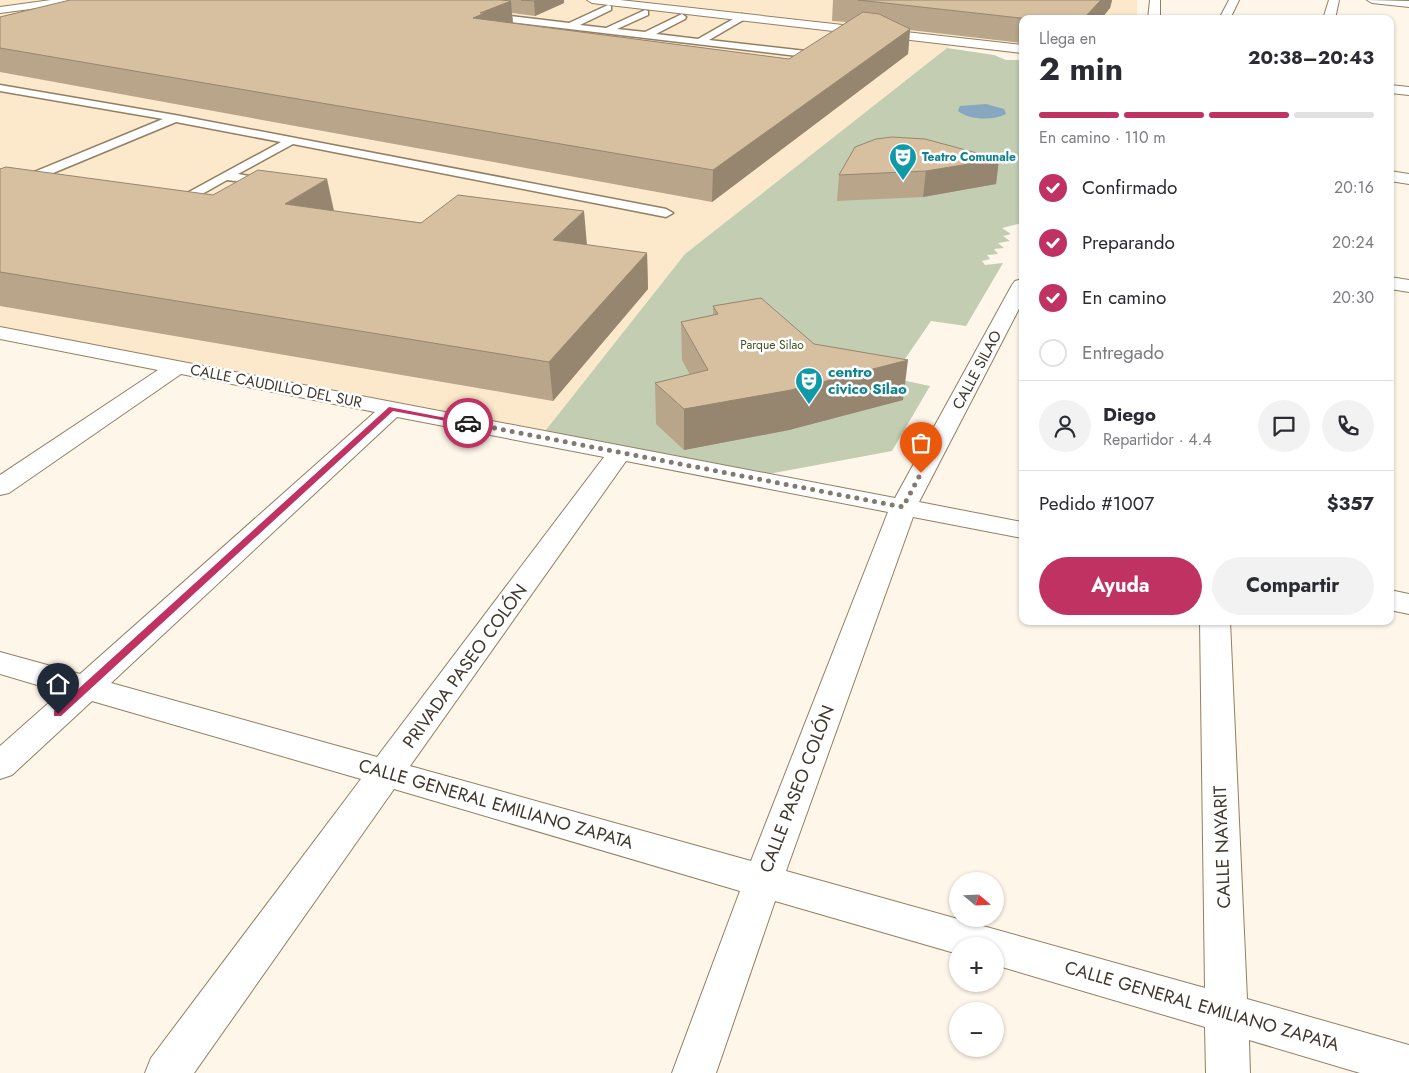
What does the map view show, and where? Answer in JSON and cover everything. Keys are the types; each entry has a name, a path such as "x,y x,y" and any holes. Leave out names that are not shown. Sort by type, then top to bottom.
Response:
{"street":[{"path":"0,10 75,0"},
{"path":"592,0 1019,49"},
{"path":"1154,15 1155,0"},
{"path":"1226,15 1234,0"},
{"path":"1330,15 1334,0"},
{"path":"1372,0 1409,4"},
{"path":"1394,89 1409,91"},
{"path":"1394,177 1409,179"},
{"path":"1394,284 1409,286"},
{"name":"CALLE SILAO","path":"903,507 1019,291"},
{"name":"CALLE CAUDILLO DEL SUR","path":"0,333 1019,529"},
{"path":"0,487 177,367"},
{"path":"0,766 392,409"},
{"name":"PRIVADA PASEO COLÓN","path":"167,1073 620,452"},
{"name":"CALLE PASEO COLÓN","path":"694,1073 763,881 903,507"},
{"path":"1394,601 1409,604"},
{"name":"CALLE NAYARIT","path":"1215,625 1228,1014 1228,1073"},
{"name":"CALLE GENERAL EMILIANO ZAPATA","path":"0,663 958,937"},
{"name":"CALLE GENERAL EMILIANO ZAPATA","path":"1004,950 1409,1066"}],"lane":[{"path":"568,27 608,8"},
{"path":"592,38 645,13"},
{"path":"470,14 806,54"},
{"path":"629,44 682,17"},
{"path":"699,42 742,17"},
{"path":"0,88 174,118 666,213"},
{"path":"0,191 174,118"},
{"path":"206,204 183,199 291,141"},
{"path":"225,176 269,183 253,195"}],"shaded area":[{"path":"0,0 1137,0 1137,15 1019,15 1019,55 950,46 947,48 685,254 542,435 0,326"}],"green space":[{"name":"Parque Silao","path":"947,48 994,55 1006,60 1019,60 1019,224 1002,228 1011,234 1003,236 1010,241 998,243 1004,248 994,249 998,254 987,255 990,259 982,261 985,265 1003,263 966,326 931,321 892,378 930,386 892,451 763,475 542,435 685,254"}],"water":[{"path":"986,104 1004,109 1006,114 995,118 975,118 958,111 960,106"}],"building":[{"path":"70,0 501,0 511,1 480,13 485,13 473,18 789,59 863,12 879,14 910,29 713,170 0,48 0,17"},
{"path":"858,0 1101,0 1087,15 1019,15 1019,18"},
{"path":"892,137 925,139 999,159 926,171 839,175 855,147 876,139"},
{"path":"6,167 213,195 258,170 327,179 285,204 421,223 458,195 584,211 553,240 647,253 549,362 0,272 0,169"},
{"path":"761,298 814,344 908,360 791,390 684,409 655,383 708,370 681,322 718,314 713,306"}],"way so far":[{"path":"468,423 903,507 921,473"}],"place":[{"name":"Teatro Comunale","path":"903,181"},
{"name":"centro civico Silao","path":"809,405"}],"route":[{"path":"58,714 392,409 468,423"}]}
